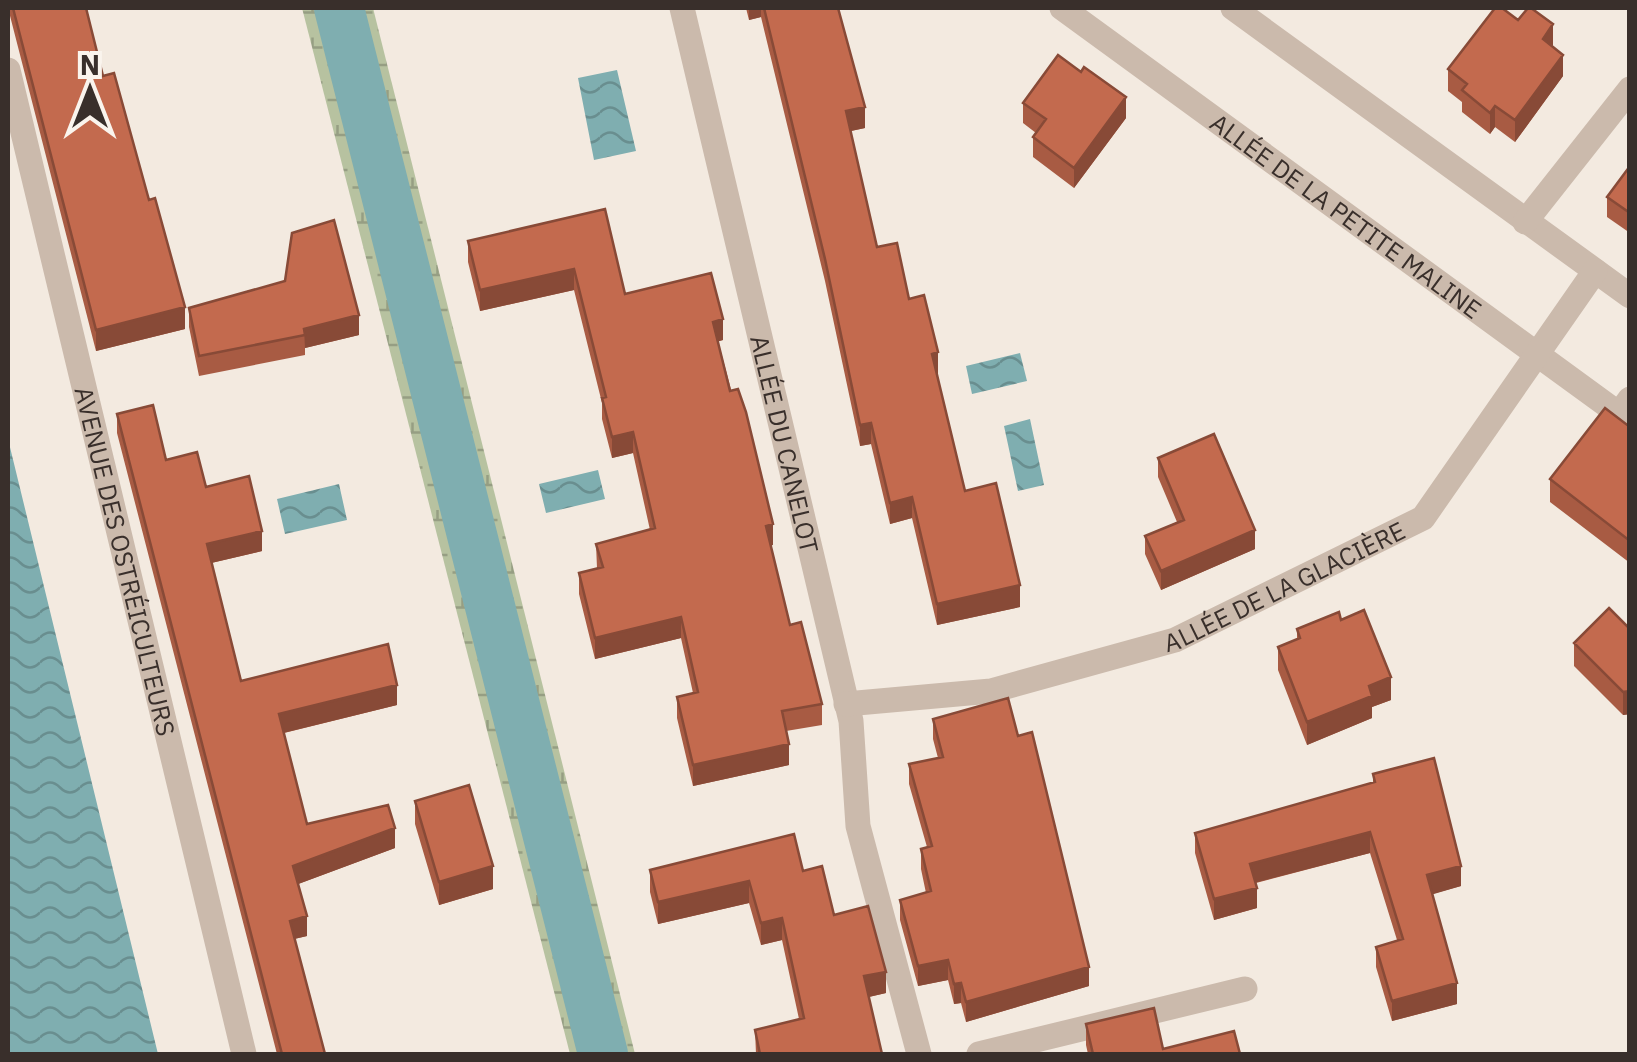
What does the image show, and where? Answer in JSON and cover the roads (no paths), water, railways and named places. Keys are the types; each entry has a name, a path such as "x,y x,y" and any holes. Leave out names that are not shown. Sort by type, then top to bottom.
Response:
{"street":[{"name":"ALLÉE DU CANELOT","path":"682,8 851,721 858,826 919,1054"},
{"name":"ALLÉE DE LA PETITE MALINE","path":"1062,8 1618,414 1630,399"},
{"path":"1233,8 1630,296"},
{"name":"AVENUE DES OSTRÉICULTEURS","path":"8,70 244,1054"},
{"path":"1524,222 1630,89"},
{"name":"ALLÉE DE LA GLACIÈRE","path":"846,704 991,691 1175,640 1423,518 1595,271"},
{"path":"979,1054 1245,989"}],"water":[{"path":"617,70 636,151 594,160 578,78"},
{"path":"1020,353 1027,381 972,394 966,366"},
{"path":"1030,419 1044,485 1018,491 1004,426"},
{"path":"8,439 158,1054 8,1054"},
{"path":"598,470 605,499 546,513 539,484"},
{"path":"339,484 347,520 285,534 277,499"}],"waterway":[{"path":"339,8 603,1054"}]}
